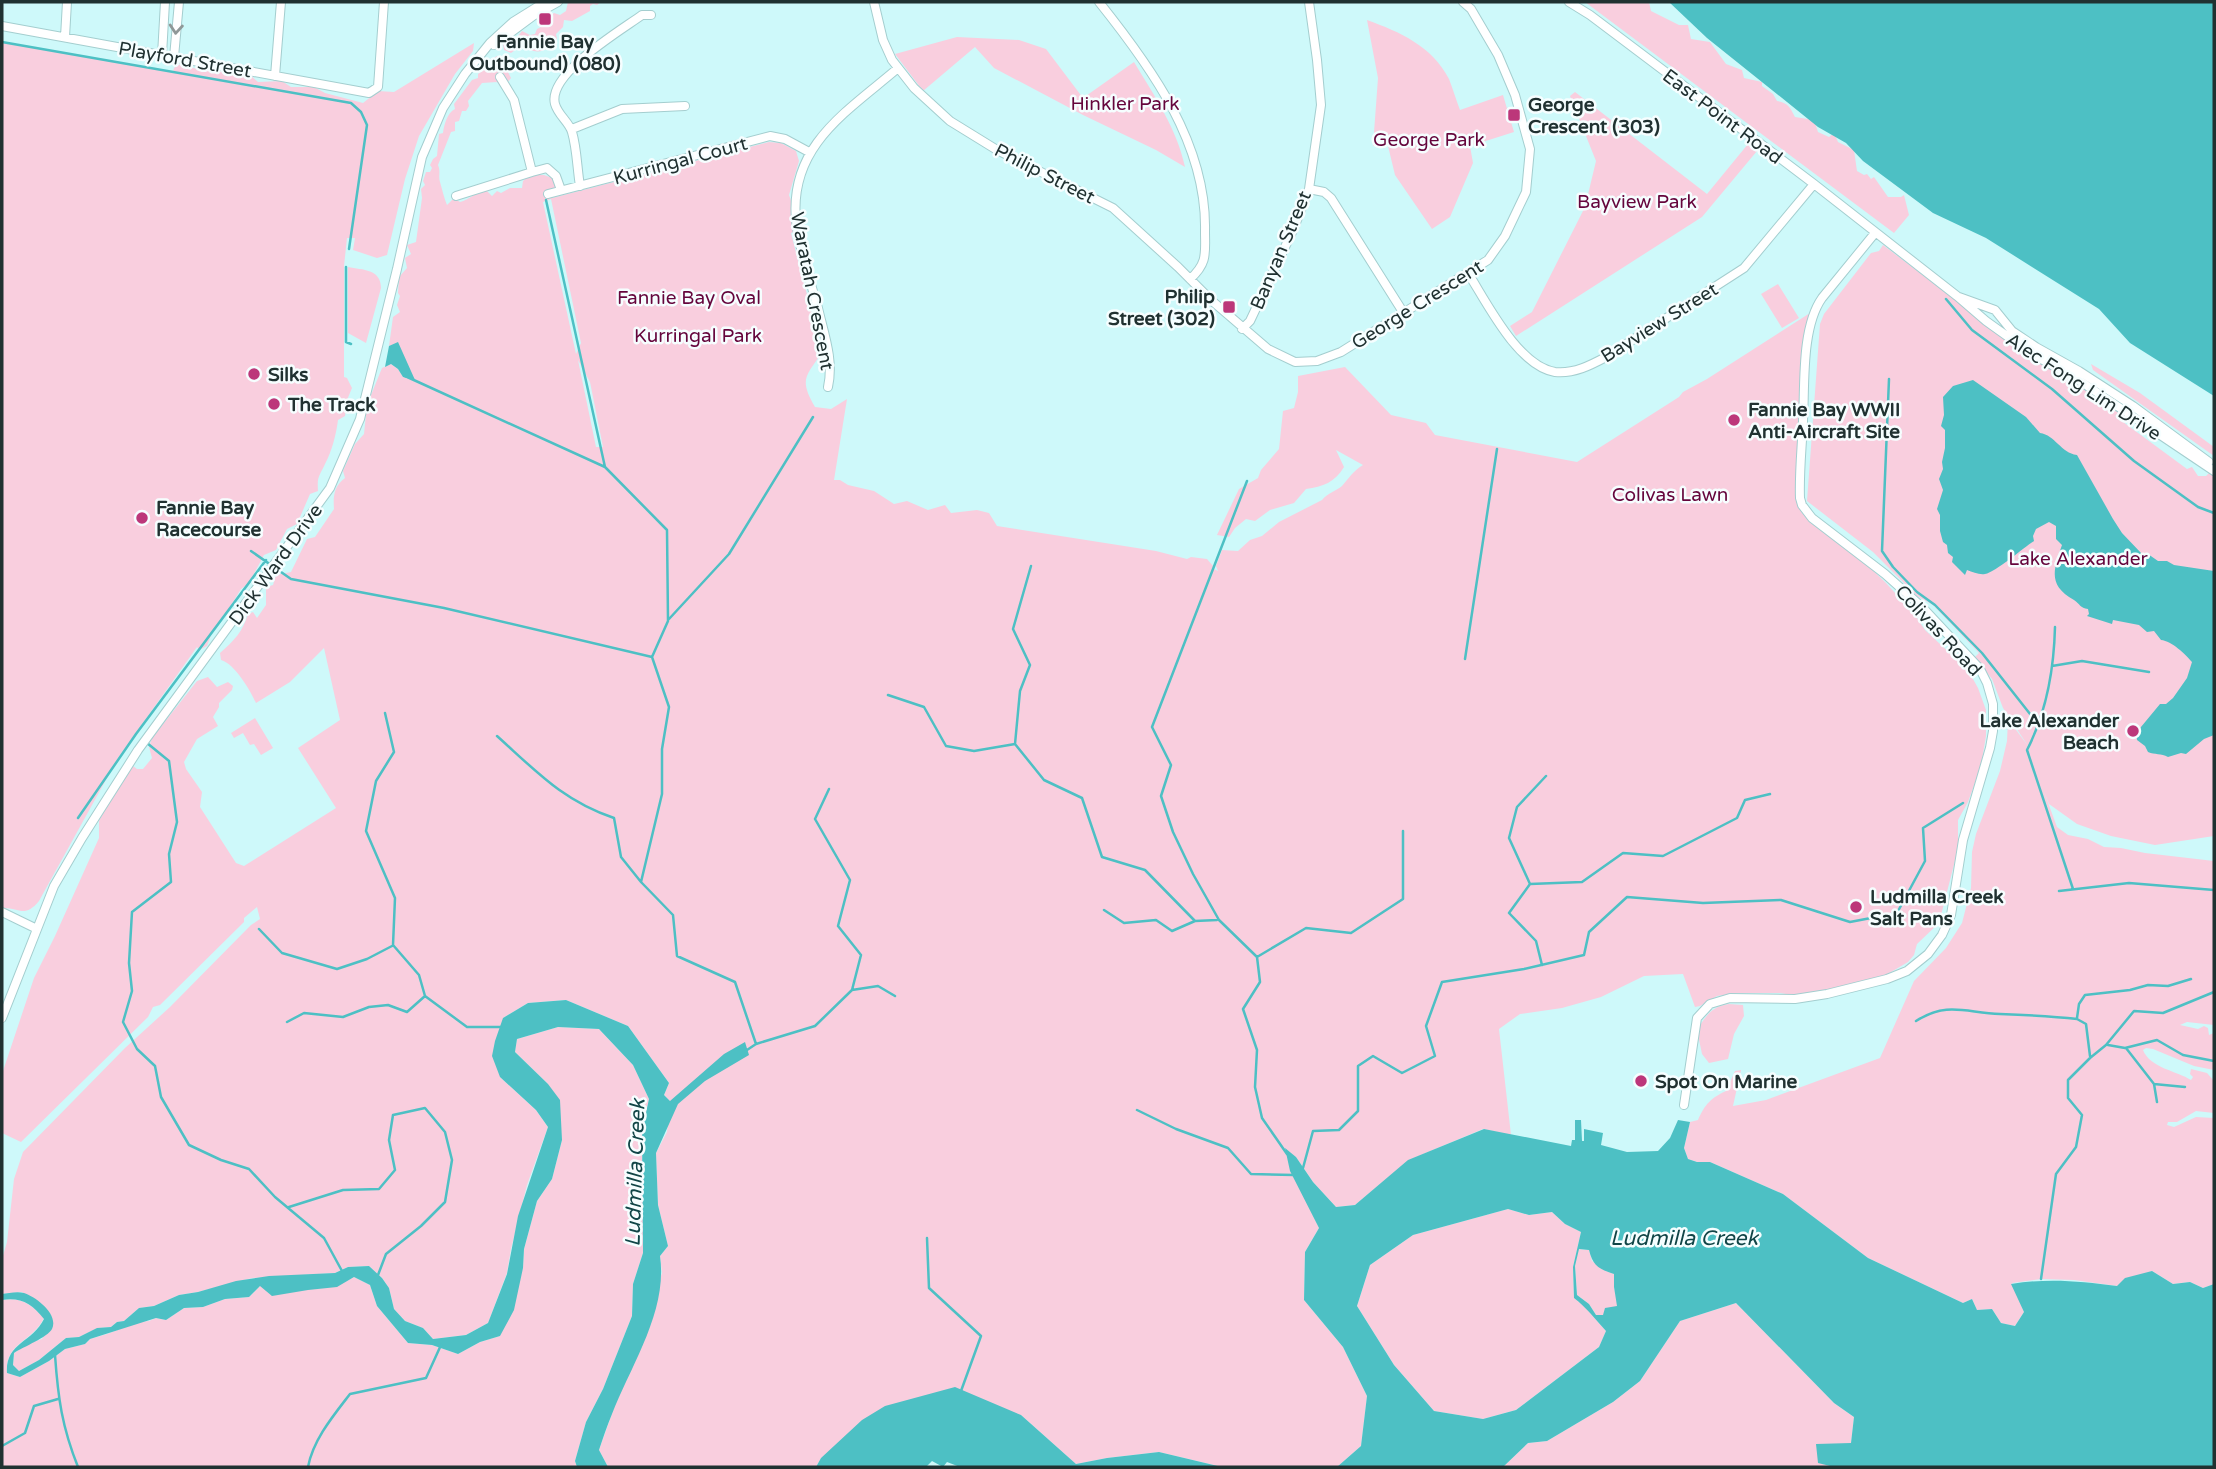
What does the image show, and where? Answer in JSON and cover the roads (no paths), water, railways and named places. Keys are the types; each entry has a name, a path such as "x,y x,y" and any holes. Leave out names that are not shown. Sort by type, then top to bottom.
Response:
{"street":[{"path":"65,37 67,2"},
{"path":"162,55 165,2"},
{"path":"174,57 179,2"},
{"path":"275,76 281,2"},
{"name":"Playford Street","path":"2,26 369,93 378,87 384,2"},
{"path":"465,74 498,34 545,2"},
{"path":"465,74 503,37 558,2"},
{"name":"Philip Street","path":"874,2 883,40 898,68 914,88 950,121 997,150 1114,208 1242,329"},
{"path":"1100,2 1158,83 1194,156 1205,202 1205,249 1203,265 1190,279"},
{"name":"Banyan Street","path":"1242,329 1250,321 1294,228 1308,189 1321,105 1309,2"},
{"name":"George Crescent","path":"1242,329 1268,349 1295,362 1317,361 1341,352 1488,260 1505,236 1526,192 1530,149 1515,95 1498,55 1471,9 1463,2"},
{"name":"East Point Road","path":"1569,2 1814,184 1875,233"},
{"path":"580,186 572,129 555,104 554,91 563,76 598,47 642,15 651,15"},
{"name":"Waratah Crescent","path":"828,387 828,351 796,221 799,178 809,152 825,131 898,68"},
{"name":"Dick Ward Drive","path":"2,1018 54,886 82,838 138,750 330,488 360,419 422,157 443,108 465,74"},
{"path":"500,77 514,100 532,172"},
{"path":"572,129 622,109 685,106"},
{"name":"Kurringal Court","path":"548,194 770,136 785,139 809,152"},
{"path":"456,197 547,168 556,176 561,190"},
{"name":"Bayview Street","path":"1468,273 1519,351 1537,365 1556,372 1584,369 1744,268 1814,184"},
{"path":"1308,189 1324,192 1331,198 1403,312"},
{"name":"Alec Fong Lim Drive","path":"1875,233 2032,354 2074,377 2212,467"},
{"name":"Colivas Road","path":"1684,1105 1697,1018 1710,1004 1730,998 1795,999 1828,995 1907,971 1928,954 1942,935 1951,915 1963,840 1990,748 1993,704 1980,669 1923,608 1876,566 1812,518 1800,498 1806,368 1811,322 1822,298 1875,233"},
{"name":"Alec Fong Lim Drive","path":"1956,296 1995,310 2012,331 2111,392 2212,467"},
{"path":"2,912 37,929"}],"water":[{"path":"1669,2 2214,2 2214,396 2130,343 2099,309 1986,238 1933,213 1863,161 1846,143 1818,127 1707,38"},
{"path":"398,342 415,380 403,377 391,364 385,367 389,346"},
{"name":"Lake Alexander","path":"1973,380 2026,417 2040,433 2050,437 2071,454 2077,455 2122,533 2142,554 2174,565 2214,571 2214,735 2204,739 2186,754 2168,757 2148,752 2137,740 2136,733 2160,704 2166,704 2173,698 2187,678 2192,662 2174,645 2161,640 2154,631 2147,632 2139,625 2113,620 2112,624 2087,616 2088,609 2060,589 2056,583 2055,570 2062,545 2056,539 2056,526 2049,522 2036,529 2034,541 1985,574 1967,570 1965,575 1952,562 1953,557 1943,542 1937,509 1943,490 1939,479 1945,448 1945,430 1941,426 1944,415 1943,397 1953,386"},
{"path":"566,1000 628,1026 669,1083 664,1095 670,1101 724,1054 745,1042 749,1055 705,1081 678,1104 656,1153 658,1205 668,1246 660,1256 659,1297 653,1317 599,1450 608,1467 577,1467 575,1461 586,1422 603,1389 632,1316 633,1284 643,1253 642,1131 649,1099 633,1065 599,1029 558,1027 517,1039 515,1052 548,1084 560,1100 562,1140 552,1179 537,1201 524,1249 514,1310 500,1336 480,1342 458,1354 432,1345 408,1343 377,1306 370,1285 354,1277 337,1287 272,1296 260,1286 249,1297 225,1299 203,1307 184,1308 166,1320 156,1318 90,1339 85,1344 65,1349 20,1377 7,1373 10,1355 44,1319 26,1303 2,1300 2,1294 13,1292 24,1293 40,1302 49,1312 53,1323 52,1329 46,1335 14,1353 13,1365 19,1371 39,1360 66,1338 79,1337 97,1328 111,1327 124,1321 139,1308 154,1306 179,1295 236,1281 269,1276 335,1273 348,1267 369,1266 389,1288 394,1309 405,1321 423,1328 433,1339 466,1335 488,1323 507,1274 518,1216 548,1127 536,1110 500,1077 492,1056 495,1041 503,1018 528,1003"},
{"name":"Ludmilla Creek","path":"1575,1120 1581,1120 1582,1141 1584,1129 1603,1133 1601,1145 1627,1152 1658,1151 1670,1138 1678,1120 1690,1122 1684,1148 1688,1159 1710,1162 1783,1194 1868,1258 1963,1303 1972,1299 1977,1310 1992,1309 2001,1323 2015,1326 2024,1312 2011,1284 2064,1281 2117,1286 2125,1278 2152,1271 2173,1284 2190,1282 2203,1288 2214,1284 2214,1467 1834,1467 1818,1463 1816,1444 1851,1443 1854,1417 1834,1403 1736,1303 1680,1321 1640,1381 1613,1402 1547,1441 1528,1443 1503,1467 1337,1467 1361,1446 1367,1396 1343,1347 1304,1300 1305,1252 1319,1228 1290,1171 1285,1148 1296,1157 1313,1182 1336,1207 1355,1205 1408,1160 1484,1129 1571,1146 1572,1140 1575,1140","holes":["1508,1209 1529,1215 1552,1212 1565,1224 1581,1232 1573,1267 1574,1298 1606,1331 1599,1347 1516,1410 1483,1419 1434,1411 1394,1365 1357,1306 1370,1265 1413,1235","1579,1249 1589,1250 1597,1266 1614,1274 1617,1306 1605,1308 1603,1315 1596,1315 1589,1304 1577,1295 1575,1266"]},
{"path":"955,1387 1021,1415 1076,1464 1159,1452 1222,1467 960,1467 947,1462 943,1467 932,1461 926,1467 816,1467 821,1458 862,1420 885,1406"}],"waterway":[{"path":"2,42 351,103 361,112 367,125 349,249"},
{"path":"546,200 605,467"},
{"path":"346,267 346,342 351,344"},
{"path":"1946,299 1972,330 2052,389 2134,461 2198,507 2214,513"},
{"path":"405,376 605,467 667,530 668,621 652,657 669,707 662,749 662,794 641,882 673,915 677,956 735,982 756,1044 744,1052"},
{"path":"1889,379 1882,551 1917,592 1935,605 1982,653 2038,724"},
{"path":"669,619 729,554 813,417"},
{"path":"1465,659 1497,449"},
{"path":"1247,481 1152,727 1171,765 1161,796 1173,832 1219,920 1257,957 1260,982 1243,1009 1257,1050 1255,1087 1262,1118 1287,1154"},
{"path":"251,551 291,579 444,608 652,657"},
{"path":"78,818 136,734 266,560"},
{"path":"1031,566 1013,629 1030,665 1020,691 1015,744 1044,780 1082,798 1102,857 1145,870 1195,921 1217,920"},
{"path":"2055,627 2048,690 2027,750 2073,889"},
{"path":"2052,666 2082,661 2149,672"},
{"path":"888,695 924,707 946,746 974,751 1015,744"},
{"path":"385,713 394,752 376,781 366,831 395,898 393,945 419,975 425,996 467,1027 501,1027"},
{"path":"497,736 565,794 614,818 621,857 641,882"},
{"path":"147,743 169,761 177,822 169,854 171,882 132,912 129,963 132,991 123,1022 137,1049 155,1066 161,1097 189,1145 249,1169 275,1197 324,1238 342,1271"},
{"path":"1530,884 1509,838 1517,807 1546,776"},
{"path":"756,1044 815,1026 852,990 861,955 838,926 850,880 815,819 829,789"},
{"path":"1542,965 1536,941 1509,913 1530,884 1582,882 1623,853 1663,856 1737,818 1745,800 1770,794"},
{"path":"1303,1168 1313,1131 1339,1130 1358,1111 1358,1066 1373,1056 1402,1073 1435,1056 1426,1026 1442,982 1524,969 1584,955 1589,932 1627,897 1703,903 1781,900 1850,922 1897,913 1925,861 1923,828 1963,803"},
{"path":"1257,957 1306,928 1351,933 1403,899 1403,831"},
{"path":"2059,891 2129,883 2214,890"},
{"path":"1104,910 1124,923 1156,920 1172,931 1195,921"},
{"path":"259,929 282,953 337,969 367,959 392,946"},
{"path":"2077,1018 2079,1004 2085,995 2130,990 2148,985 2168,986 2191,979"},
{"path":"852,990 878,986 895,996"},
{"path":"2041,1279 2056,1174 2076,1147 2082,1115 2068,1098 2068,1080 2106,1045 2134,1011 2163,1013 2214,992"},
{"path":"287,1022 304,1013 343,1017 369,1007 388,1005 407,1012 425,996"},
{"path":"1916,1021 1938,1011 1948,1010 2077,1019 2086,1024 2090,1056"},
{"path":"2108,1045 2125,1048 2157,1040 2183,1055 2214,1061"},
{"path":"2126,1048 2154,1084 2185,1087"},
{"path":"2154,1084 2157,1102"},
{"path":"289,1207 343,1190 379,1189 395,1170 389,1140 393,1115 425,1108 445,1132 452,1160 445,1202 421,1226 386,1254 378,1275"},
{"path":"1137,1110 1176,1129 1228,1148 1251,1174 1294,1175"},
{"path":"927,1238 929,1288 981,1336 961,1391"},
{"path":"308,1467 319,1438 350,1394 426,1378 441,1345"},
{"path":"55,1355 62,1412 78,1467"},
{"path":"2,1446 25,1433 34,1406 58,1399"}],"place":[{"name":"Fannie Bay Outbound) (080)","path":"545,19"},
{"name":"George Crescent (303)","path":"1514,115"},
{"name":"Philip Street (302)","path":"1229,307"},
{"name":"Silks","path":"254,374"},
{"name":"The Track","path":"274,404"},
{"name":"Fannie Bay WWII Anti-Aircraft Site","path":"1734,420"},
{"name":"Fannie Bay Racecourse","path":"142,518"},
{"name":"Lake Alexander Beach","path":"2133,731"},
{"name":"Ludmilla Creek Salt Pans","path":"1856,907"},
{"name":"Spot On Marine","path":"1641,1081"}],"park label":[{"name":"Hinkler Park","path":"1125,103"},
{"name":"George Park","path":"1429,139"},
{"name":"Bayview Park","path":"1637,201"},
{"name":"Fannie Bay Oval","path":"689,297"},
{"name":"Kurringal Park","path":"698,335"},
{"name":"Colivas Lawn","path":"1670,494"}]}
